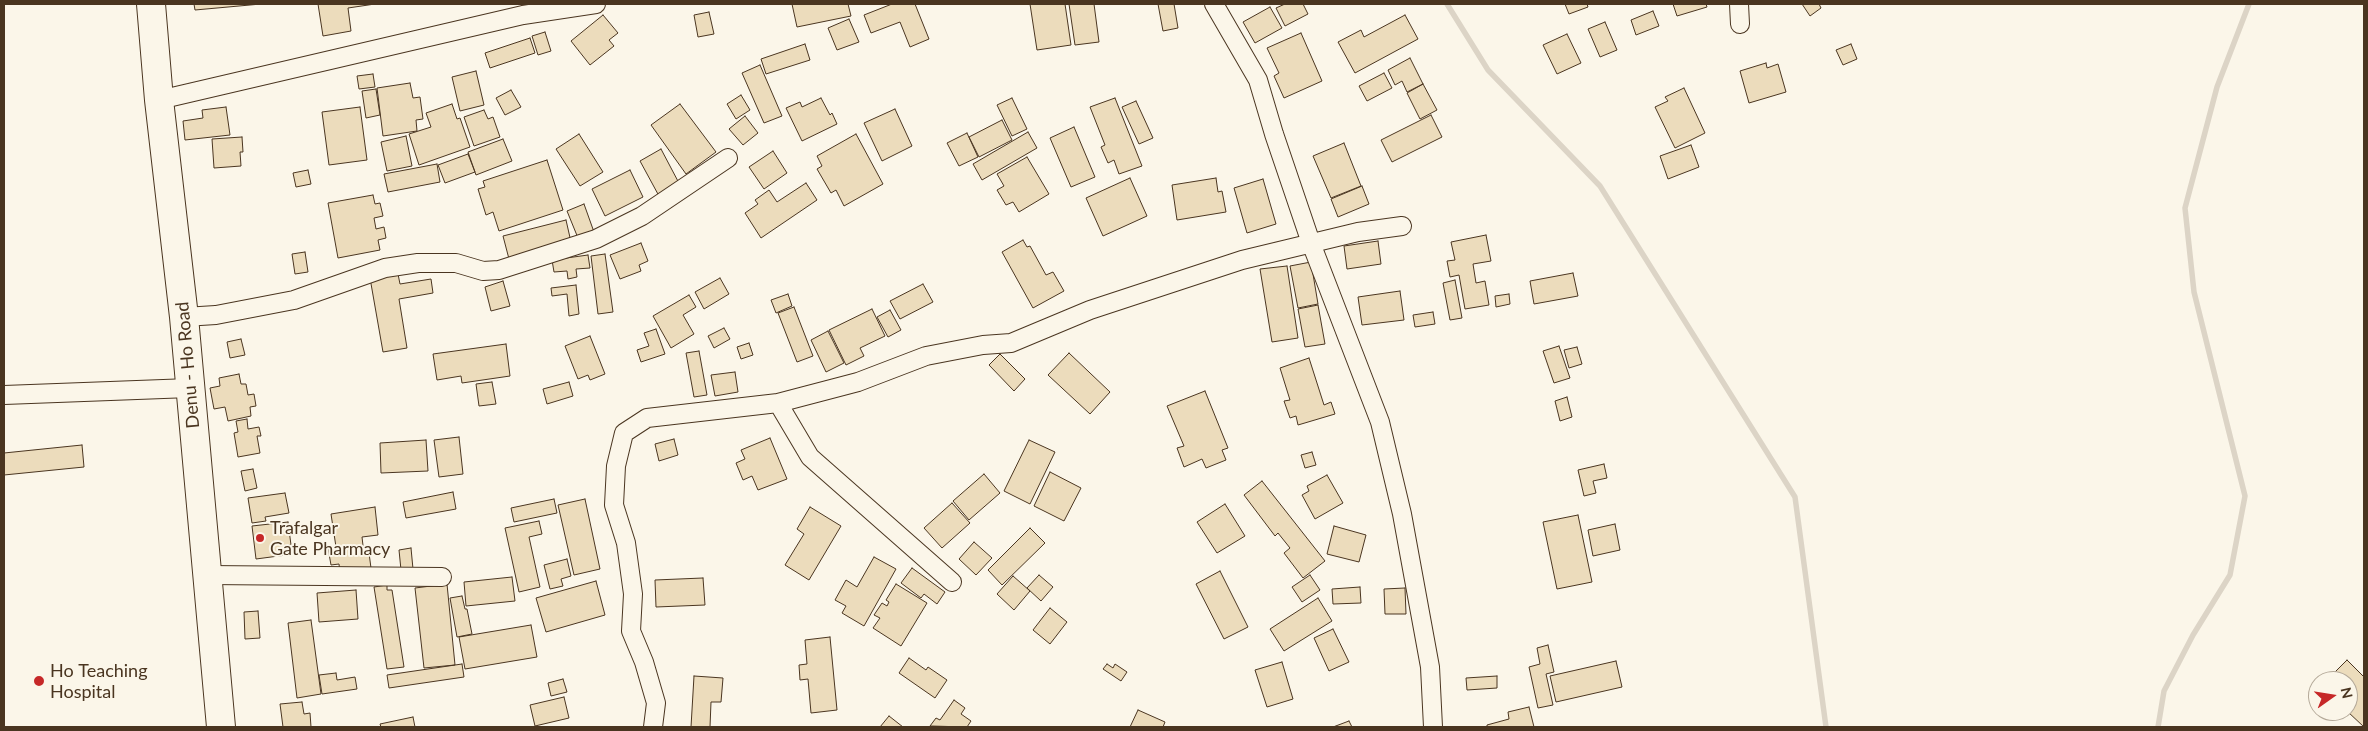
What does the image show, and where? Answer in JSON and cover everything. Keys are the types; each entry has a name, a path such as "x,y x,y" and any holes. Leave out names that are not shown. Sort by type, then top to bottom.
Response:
{"main road":[{"name":"Denu - Ho Road","path":"151,4 159,100 184,317 221,727"}],"street":[{"path":"159,100 524,15 596,4"},
{"path":"1214,4 1258,80 1311,243 1380,422 1402,514 1430,666 1433,727"},
{"path":"1739,4 1740,24"},
{"path":"184,317 216,315 294,300 385,268 418,263 456,263 484,271 507,267 596,239 642,216 728,158"},
{"path":"653,727 656,702 644,662 631,632 632,585 626,543 614,505 616,466 624,433 647,418 778,403 858,382 926,356 983,345 1011,342 1090,310 1242,260 1358,232 1402,226"},
{"path":"4,395 190,388"},
{"path":"778,403 810,457 952,582"},
{"path":"207,575 442,577"}],"building":[{"path":"194,4 261,4 195,10"},
{"path":"318,4 375,4 348,8 351,31 323,36"},
{"path":"792,4 848,4 851,16 797,27"},
{"path":"892,4 915,4 929,39 910,47 900,22 871,33 864,15"},
{"path":"1030,4 1065,4 1071,45 1037,50"},
{"path":"1069,4 1094,4 1099,42 1075,45"},
{"path":"1158,4 1174,4 1178,28 1163,31"},
{"path":"1285,4 1303,4 1308,14 1285,26 1276,8"},
{"path":"1565,4 1587,4 1588,7 1569,14"},
{"path":"1673,4 1706,4 1707,7 1677,16"},
{"path":"1802,4 1819,4 1821,8 1810,16"},
{"path":"1270,7 1282,28 1255,43 1243,22"},
{"path":"1653,11 1659,26 1636,35 1631,20"},
{"path":"709,12 714,34 698,37 694,15"},
{"path":"603,15 618,33 609,40 614,46 590,65 571,41"},
{"path":"1405,15 1418,39 1355,73 1338,42 1361,30 1364,37"},
{"path":"849,19 859,42 837,50 828,28"},
{"path":"1605,22 1617,50 1600,57 1588,29"},
{"path":"545,32 551,51 538,55 532,36"},
{"path":"1301,33 1322,81 1284,98 1274,76 1279,73 1267,48"},
{"path":"1567,34 1581,63 1557,74 1543,45"},
{"path":"530,38 535,53 490,68 485,53"},
{"path":"805,44 810,60 766,74 761,59"},
{"path":"1851,44 1857,59 1843,65 1836,50"},
{"path":"1410,58 1423,84 1407,92 1402,81 1395,85 1388,70"},
{"path":"1766,63 1767,68 1778,64 1786,92 1749,103 1740,71"},
{"path":"760,65 782,116 764,123 742,73"},
{"path":"476,71 484,105 460,111 452,77"},
{"path":"1384,73 1392,88 1367,101 1359,86"},
{"path":"373,74 375,87 359,89 357,76"},
{"path":"410,83 413,98 420,97 423,119 416,120 417,131 383,136 377,88"},
{"path":"1423,84 1437,110 1420,119 1407,93"},
{"path":"1684,88 1705,133 1675,148 1655,107 1668,101 1665,97"},
{"path":"376,89 380,115 366,118 362,91"},
{"path":"511,90 521,107 505,115 496,98"},
{"path":"741,95 750,110 736,119 727,104"},
{"path":"821,98 830,115 832,113 837,124 802,141 786,108 800,102 802,107"},
{"path":"1012,98 1027,129 1012,136 997,105"},
{"path":"1115,98 1142,166 1119,174 1114,160 1108,163 1101,147 1105,145 1090,107"},
{"path":"1136,101 1153,138 1139,144 1122,107"},
{"path":"452,104 457,119 460,118 470,147 419,165 409,134 431,127 426,113"},
{"path":"680,104 716,152 686,174 651,125"},
{"path":"226,107 230,135 185,140 183,121 203,118 202,110"},
{"path":"360,107 367,160 329,165 322,112"},
{"path":"895,109 912,146 882,161 864,123"},
{"path":"484,110 488,119 493,117 500,137 474,146 464,117"},
{"path":"1431,115 1442,137 1392,162 1381,140"},
{"path":"745,116 758,133 743,145 729,129"},
{"path":"1002,120 1012,140 979,157 969,137"},
{"path":"1074,127 1095,177 1071,187 1050,138"},
{"path":"1028,132 1037,148 982,180 973,164"},
{"path":"967,133 978,157 959,166 947,143"},
{"path":"579,134 603,172 580,186 556,149"},
{"path":"856,134 883,184 844,206 836,190 831,193 817,169 822,166 817,156"},
{"path":"406,136 412,166 387,171 381,142"},
{"path":"242,137 243,152 240,152 241,166 214,168 212,139"},
{"path":"503,139 512,161 476,175 468,152"},
{"path":"1344,143 1361,186 1331,198 1313,156"},
{"path":"1691,145 1699,167 1668,179 1660,156"},
{"path":"661,149 680,185 659,196 640,161"},
{"path":"773,151 787,173 764,189 749,167"},
{"path":"468,154 475,172 445,183 438,165"},
{"path":"1027,157 1049,194 1019,212 1013,202 1006,205 997,190 1004,186 997,174"},
{"path":"547,160 563,210 499,231 493,212 486,215 478,189 485,187 483,181"},
{"path":"437,164 440,182 388,192 384,174"},
{"path":"308,170 311,184 296,187 293,173"},
{"path":"630,170 643,197 605,216 592,189"},
{"path":"1130,178 1147,216 1103,236 1086,198"},
{"path":"1216,178 1218,192 1222,191 1226,212 1177,220 1172,185"},
{"path":"1263,179 1276,224 1247,233 1234,188"},
{"path":"806,183 817,200 761,238 745,213 758,204 755,200 769,190 777,202"},
{"path":"1362,186 1369,204 1338,217 1331,199"},
{"path":"373,195 375,204 380,203 383,216 374,218 376,229 384,227 386,238 378,240 380,250 338,258 328,203"},
{"path":"584,204 594,232 578,238 567,211"},
{"path":"566,220 571,242 509,259 503,236"},
{"path":"1486,235 1491,261 1473,264 1476,283 1485,281 1489,305 1465,309 1459,275 1450,277 1447,261 1455,260 1451,242"},
{"path":"1023,240 1027,247 1030,246 1046,275 1053,272 1064,291 1033,308 1002,252"},
{"path":"1378,241 1381,264 1347,269 1344,246"},
{"path":"641,243 648,261 639,265 641,271 620,279 610,255"},
{"path":"305,252 308,272 295,274 292,254"},
{"path":"605,254 613,312 598,314 591,256"},
{"path":"588,255 590,268 576,269 577,277 568,279 567,271 554,272 552,260"},
{"path":"1311,262 1318,304 1298,308 1290,266"},
{"path":"1287,266 1298,338 1272,342 1260,269"},
{"path":"1573,273 1578,296 1534,304 1530,281"},
{"path":"398,274 400,284 431,279 433,293 399,299 407,348 383,352 370,278"},
{"path":"720,278 729,294 704,309 695,292"},
{"path":"1455,280 1462,318 1450,320 1443,283"},
{"path":"503,281 510,306 491,311 485,287"},
{"path":"923,284 933,302 900,319 890,301"},
{"path":"576,285 579,314 569,316 567,294 552,296 551,288"},
{"path":"1400,291 1404,320 1362,325 1358,297"},
{"path":"788,294 792,306 776,313 771,300"},
{"path":"1509,294 1510,304 1496,307 1495,296"},
{"path":"689,295 696,307 683,315 694,334 671,348 653,316"},
{"path":"1318,305 1325,344 1305,347 1298,309"},
{"path":"794,307 813,356 797,362 778,313"},
{"path":"872,309 885,336 860,348 864,356 846,365 829,330"},
{"path":"890,310 901,330 888,337 877,317"},
{"path":"1433,312 1435,324 1415,327 1413,315"},
{"path":"724,328 730,339 714,348 708,336"},
{"path":"656,329 665,354 641,362 637,350 649,346 644,333"},
{"path":"828,331 844,363 826,372 811,340"},
{"path":"590,336 605,374 590,380 588,375 578,379 565,346"},
{"path":"241,339 245,355 230,358 227,342"},
{"path":"749,343 753,355 741,359 737,347"},
{"path":"506,344 510,376 462,383 461,376 437,380 433,354"},
{"path":"1559,346 1570,378 1554,383 1543,351"},
{"path":"1577,347 1582,364 1569,368 1564,350"},
{"path":"699,351 707,395 694,397 686,353"},
{"path":"1069,353 1110,392 1090,414 1048,375"},
{"path":"1000,354 1025,379 1014,391 989,365"},
{"path":"1309,358 1324,405 1331,402 1335,414 1298,425 1296,416 1290,418 1284,401 1290,400 1280,368"},
{"path":"735,372 738,392 715,396 711,375"},
{"path":"239,374 241,384 246,384 248,395 254,394 256,406 250,407 251,416 228,421 225,407 214,409 210,388 220,386 219,378"},
{"path":"492,382 496,404 479,406 476,384"},
{"path":"569,382 573,396 547,404 543,389"},
{"path":"1205,391 1228,448 1222,450 1226,460 1206,468 1202,459 1184,467 1177,448 1184,446 1167,406"},
{"path":"1567,397 1572,417 1560,421 1555,401"},
{"path":"247,419 248,429 259,427 261,436 257,436 260,453 238,457 234,433 238,432 236,421"},
{"path":"459,437 463,474 439,477 434,440"},
{"path":"770,438 787,479 758,490 752,476 743,480 736,463 745,459 741,450"},
{"path":"674,439 678,455 659,461 655,444"},
{"path":"426,440 428,471 381,473 380,443"},
{"path":"1029,440 1055,452 1030,504 1004,491"},
{"path":"82,445 84,467 4,475 4,453"},
{"path":"1312,452 1316,465 1305,468 1301,455"},
{"path":"1604,464 1607,478 1593,481 1596,493 1584,496 1578,470"},
{"path":"253,469 257,488 245,491 241,471"},
{"path":"1050,472 1081,488 1064,521 1034,506"},
{"path":"984,474 1000,493 969,520 953,501"},
{"path":"1327,475 1343,503 1315,519 1302,495 1309,491 1307,486"},
{"path":"1262,481 1325,561 1303,578 1284,553 1290,548 1278,533 1275,536 1244,495"},
{"path":"453,492 456,509 406,518 403,502"},
{"path":"285,493 289,513 265,517 266,521 252,523 248,498"},
{"path":"554,499 557,513 514,522 511,508"},
{"path":"585,499 600,569 574,575 558,505"},
{"path":"952,503 970,523 942,548 924,528"},
{"path":"1225,504 1245,536 1217,553 1197,522"},
{"path":"375,507 378,535 362,537 364,554 369,553 371,568 340,573 339,564 331,565 328,548 336,547 331,514"},
{"path":"810,507 841,526 809,580 785,565 804,534 797,529"},
{"path":"1578,515 1592,582 1557,589 1543,522"},
{"path":"539,521 542,534 529,537 540,587 519,592 505,528"},
{"path":"288,522 291,545 285,546 286,555 256,559 252,526"},
{"path":"1615,524 1620,550 1593,556 1588,530"},
{"path":"1334,526 1366,535 1359,562 1327,554"},
{"path":"1030,528 1045,543 1002,585 988,570"},
{"path":"974,542 992,558 976,575 959,559"},
{"path":"411,548 413,569 401,570 399,550"},
{"path":"874,557 896,569 864,626 842,613 846,606 835,600 846,580 857,587"},
{"path":"567,559 571,576 561,579 563,586 550,589 544,565"},
{"path":"912,568 945,592 937,604 924,594 921,598 901,583"},
{"path":"1220,571 1248,627 1224,639 1196,584"},
{"path":"1039,575 1053,587 1041,601 1027,588"},
{"path":"1310,575 1320,590 1302,602 1292,587"},
{"path":"1013,576 1030,591 1014,610 997,594"},
{"path":"512,577 515,601 466,606 464,582"},
{"path":"703,578 705,605 656,607 655,580"},
{"path":"596,581 605,615 546,632 536,598"},
{"path":"447,584 455,665 424,668 415,588"},
{"path":"896,584 927,603 901,646 873,628 880,618 874,615 882,603 887,606 889,602 886,600"},
{"path":"387,585 387,590 392,590 404,667 387,669 374,587"},
{"path":"1360,587 1361,603 1333,604 1332,589"},
{"path":"1405,588 1406,614 1385,614 1384,589"},
{"path":"356,590 358,619 319,622 317,593"},
{"path":"462,596 465,609 467,609 472,634 457,637 450,598"},
{"path":"1318,598 1332,621 1284,651 1270,629"},
{"path":"1050,608 1067,622 1050,644 1033,630"},
{"path":"258,611 260,638 245,639 244,612"},
{"path":"311,620 321,694 297,698 288,623"},
{"path":"531,625 537,657 465,669 459,637"},
{"path":"1333,629 1349,662 1329,671 1314,638"},
{"path":"830,637 837,710 811,713 808,679 800,680 799,665 807,664 805,640"},
{"path":"1548,645 1554,672 1546,674 1553,705 1538,708 1529,667 1540,664 1537,648"},
{"path":"909,658 926,670 928,667 947,680 935,698 899,673"},
{"path":"2347,660 2358,671 2336,671"},
{"path":"1616,661 1622,687 1556,702 1550,676"},
{"path":"1282,662 1293,699 1267,707 1255,670"},
{"path":"462,664 464,677 389,688 387,675"},
{"path":"1107,664 1113,668 1115,664 1127,672 1121,681 1103,669"},
{"path":"2358,671 2364,677 2364,727 2358,721"},
{"path":"336,673 337,680 355,677 357,689 322,694 319,675"},
{"path":"694,676 723,678 721,702 711,702 710,727 691,727"},
{"path":"1497,676 1497,688 1467,690 1466,678"},
{"path":"563,679 567,692 551,696 548,683"},
{"path":"564,697 569,718 535,726 530,705"},
{"path":"954,700 965,708 961,714 971,721 967,727 930,726 936,718 940,720"},
{"path":"302,702 304,714 310,713 311,727 283,727 280,704"},
{"path":"1529,707 1534,727 1487,727 1487,725 1509,719 1508,712"},
{"path":"1138,710 1165,722 1163,727 1130,727"},
{"path":"889,716 903,727 880,727"},
{"path":"413,717 415,727 381,727 380,724"},
{"path":"1349,721 1352,727 1333,727"}],"waterway":[{"path":"1447,4 1488,70 1600,186 1795,497 1826,727"},
{"path":"2158,727 2164,691 2193,635 2230,575 2245,496 2194,292 2185,208 2217,87 2249,4"}],"place":[{"name":"Trafalgar Gate Pharmacy","path":"260,538"},
{"name":"Ho Teaching Hospital","path":"39,681"}]}
